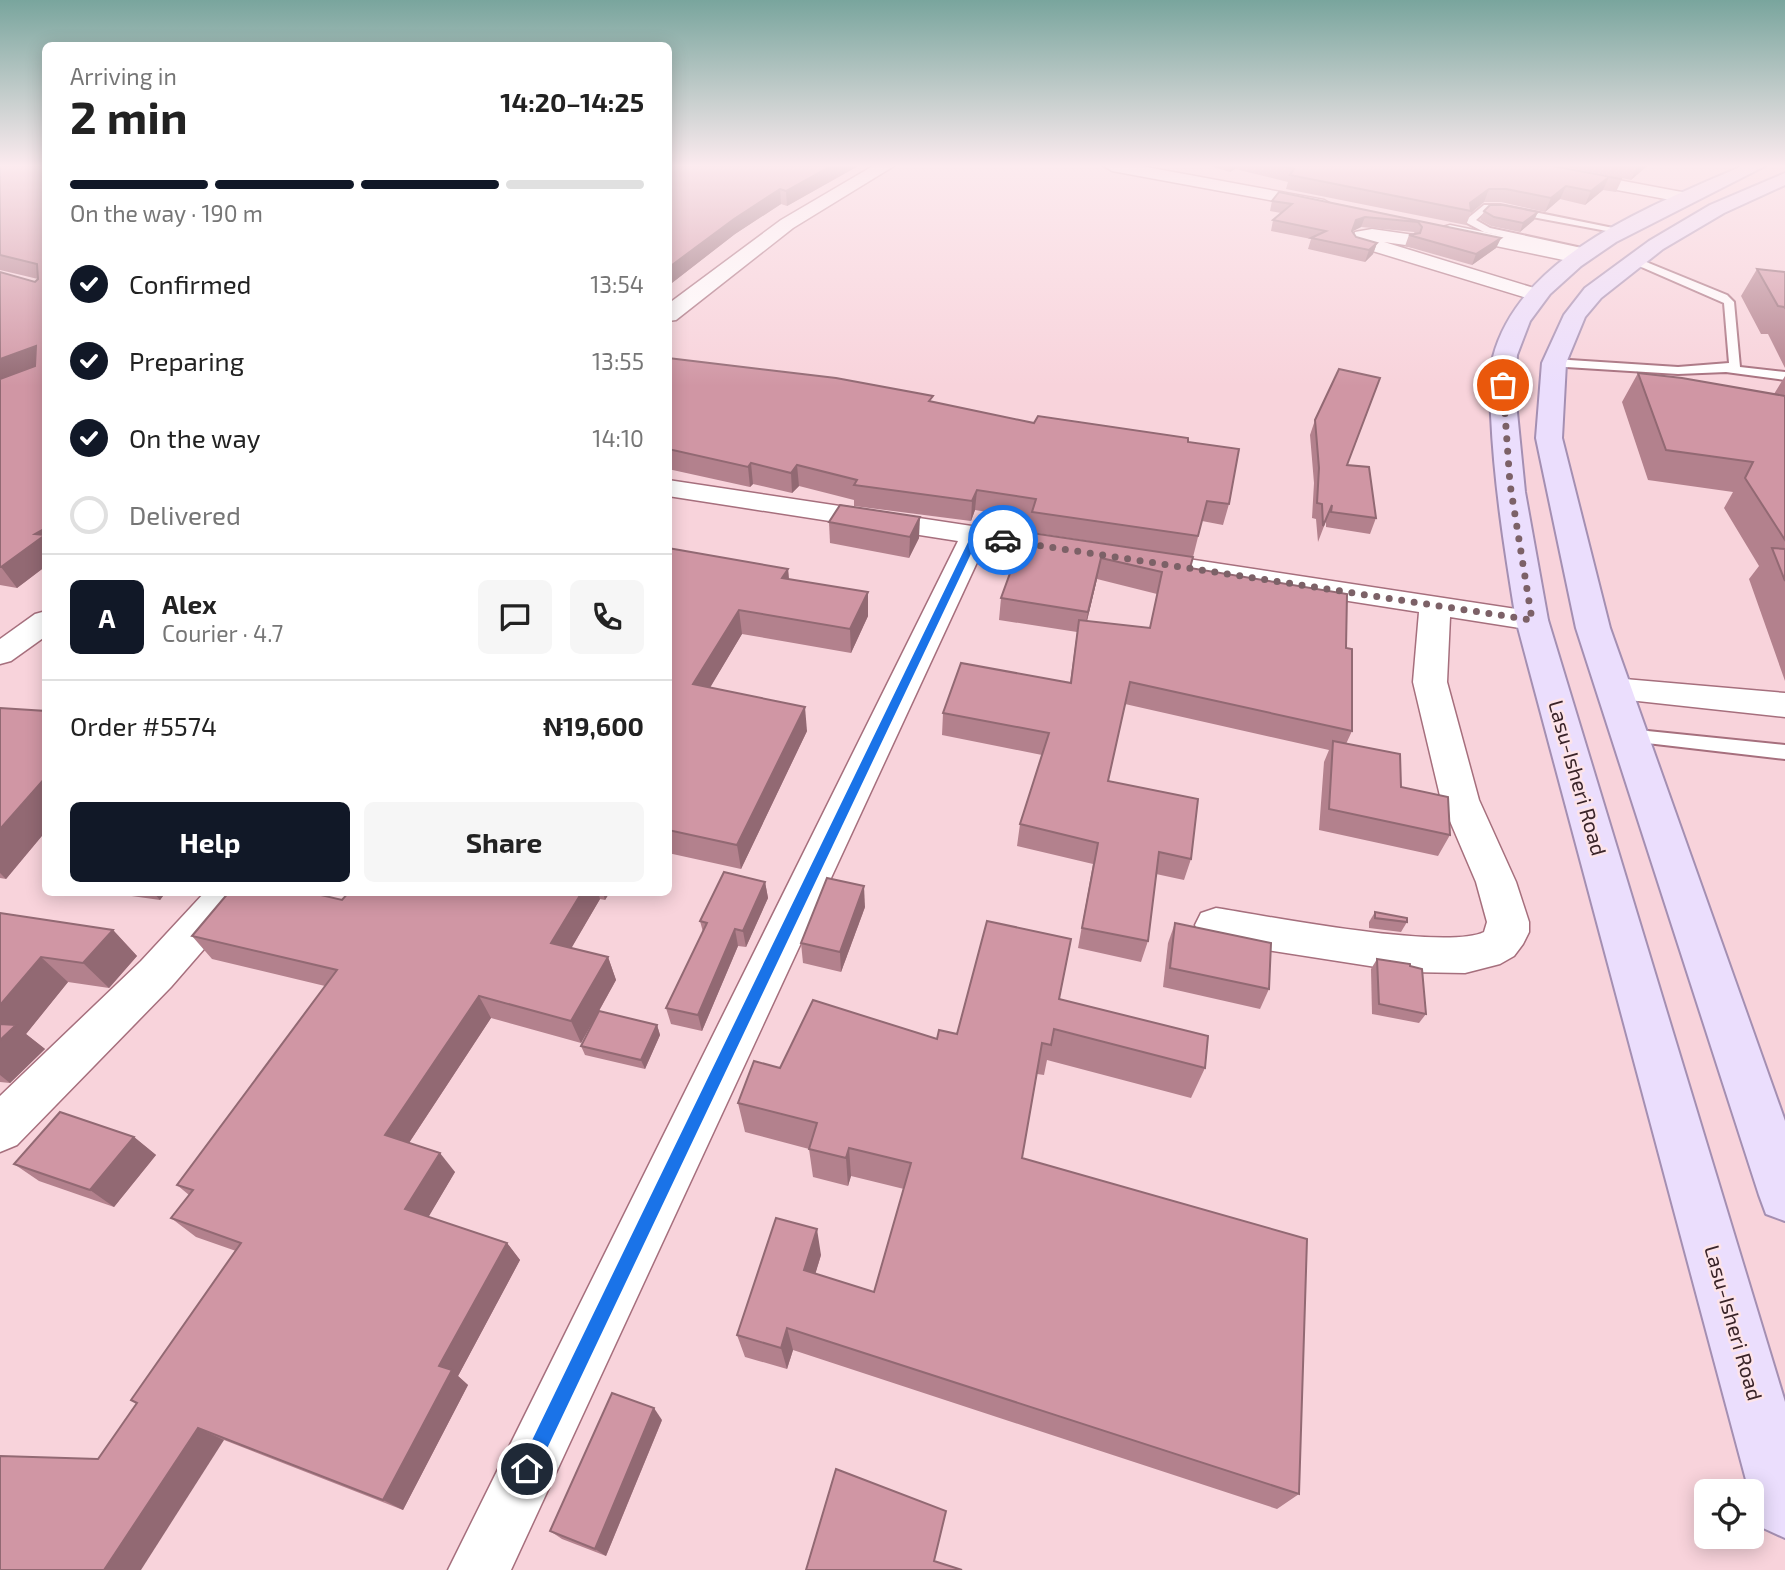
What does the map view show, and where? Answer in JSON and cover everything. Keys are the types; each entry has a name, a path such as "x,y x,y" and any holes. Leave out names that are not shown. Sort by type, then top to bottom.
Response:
{"main road":[{"name":"Lasu-Isheri Road","path":"1637,239 1575,315 1562,340 1554,363 1549,438 1593,628 1628,735 1773,1128 1785,1195"},
{"name":"Lasu-Isheri Road","path":"1645,239 1629,246 1579,258 1537,295 1515,331 1505,355 1503,385 1510,484 1532,620 1785,1506"}],"street":[{"path":"673,306 766,239"},
{"path":"1361,239 1537,295"},
{"path":"1415,239 1579,258"},
{"path":"1490,239 1579,258"},
{"path":"672,489 1532,620"},
{"path":"479,1570 975,536"},
{"path":"1216,925 1408,954 1465,955 1485,951 1499,944 1508,932 1508,922 1496,882 1460,800 1430,682 1435,605"},
{"path":"0,654 42,624"},
{"path":"1613,689 1785,705"},
{"path":"0,1129 156,974 226,896"}],"lane":[{"path":"1517,239 1579,258"},
{"path":"1606,239 1629,246 1729,302 1735,365 1730,369"},
{"path":"1554,363 1730,369 1785,376"},
{"path":"1628,735 1785,752"}],"building":[{"path":"0,239 42,239 42,530 35,534 42,535 42,537 1,567 0,379 35,366 36,346 0,359 0,272 35,282 38,279 37,264 0,255"},
{"path":"672,239 707,239 672,265"},
{"path":"1317,239 1364,239 1377,243 1369,250"},
{"path":"1424,239 1499,239 1476,254"},
{"path":"1757,269 1785,272 1785,308 1778,306"},
{"path":"672,358 836,378 933,396 929,401 1034,423 1038,416 1188,438 1188,442 1239,449 1229,504 1207,501 1198,536 1032,512 1036,499 977,490 972,501 854,485 857,480 797,465 791,473 751,463 748,467 672,450"},
{"path":"1339,369 1380,378 1347,465 1369,467 1376,518 1331,512 1332,505 1323,526 1322,504 1317,503 1319,468 1315,420"},
{"path":"1638,373 1785,396 1785,540 1745,478 1753,462 1666,450"},
{"path":"840,505 920,517 910,537 829,522"},
{"path":"1025,532 1193,557 1190,568 1347,594 1346,648 1352,649 1352,731 1130,682 1108,781 1198,799 1191,859 1159,852 1148,941 1082,928 1098,843 1020,824 1049,733 943,713 961,663 1071,683 1079,620 1150,628 1162,572 1101,558 1088,612 1001,598"},
{"path":"1772,548 1785,549 1785,581"},
{"path":"672,549 788,569 782,578 868,592 850,629 739,610 693,684 805,707 737,845 672,831"},
{"path":"0,708 42,711 42,782 0,829"},
{"path":"1333,741 1400,754 1401,787 1448,797 1450,835 1329,809"},
{"path":"724,872 765,882 743,931 735,929 698,1015 666,1008 707,923 700,921"},
{"path":"827,878 864,886 840,952 801,943"},
{"path":"226,896 325,896 342,900 346,896 580,896 551,943 608,957 571,1021 479,996 385,1135 440,1153 405,1209 507,1243 439,1366 452,1370 383,1500 198,1428 104,1570 0,1570 0,1456 98,1459 137,1403 131,1400 241,1243 171,1218 193,1190 177,1185 337,970 192,936"},
{"path":"1375,912 1407,918 1407,922 1375,918"},
{"path":"0,913 113,930 83,963 41,957 0,1005"},
{"path":"987,921 1071,939 1059,999 1208,1036 1205,1068 1054,1029 1051,1045 1042,1043 1022,1158 1307,1239 1299,1494 787,1328 781,1348 737,1335 776,1218 817,1229 804,1270 874,1292 911,1163 849,1148 846,1158 809,1149 817,1123 738,1103 754,1061 780,1068 813,1000 937,1039 939,1030 957,1034"},
{"path":"1175,923 1271,943 1269,989 1170,968"},
{"path":"1377,959 1410,964 1422,969 1426,1014 1379,1004"},
{"path":"599,1011 657,1025 641,1060 581,1046"},
{"path":"0,1024 16,1025 0,1040"},
{"path":"60,1112 134,1137 90,1190 14,1164"},
{"path":"612,1393 654,1408 595,1549 550,1531"},
{"path":"836,1469 946,1511 934,1561 962,1570 806,1570"}],"way so far":[{"path":"1003,540 1532,620 1510,484 1503,385"}],"route":[{"path":"527,1469 975,536 1003,540"}]}
